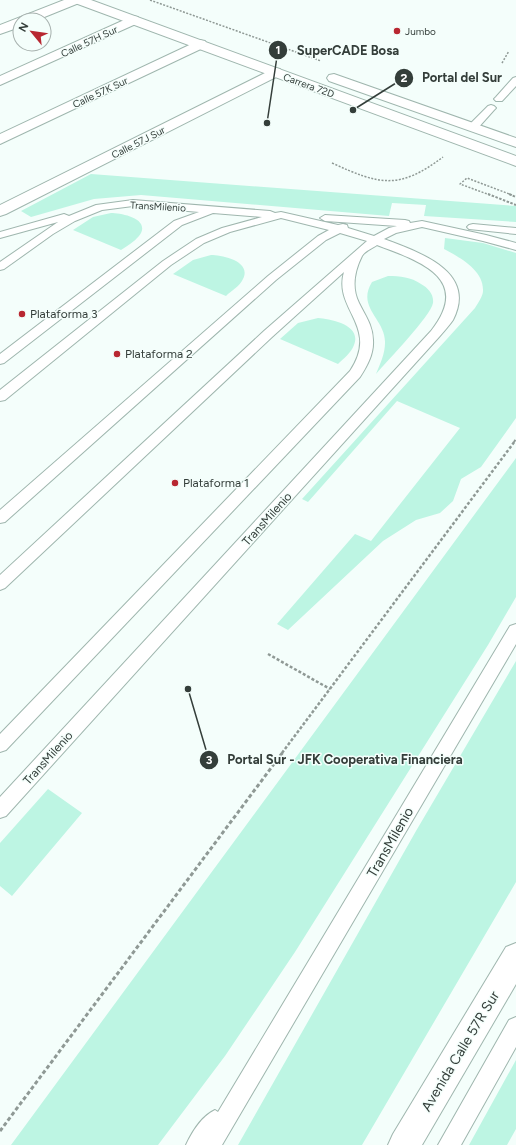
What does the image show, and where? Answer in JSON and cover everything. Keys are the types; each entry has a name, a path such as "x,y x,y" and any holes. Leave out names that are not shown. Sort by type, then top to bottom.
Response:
{"main road":[{"path":"46,12 75,0"},
{"name":"Carrera 72D","path":"80,0 516,161"},
{"name":"Calle 57H Sur","path":"0,81 133,20"},
{"path":"0,30 12,25"},
{"name":"Calle 57K Sur","path":"0,140 200,44"},
{"name":"Calle 57J Sur","path":"0,211 275,72"},
{"name":"Carrera 72D","path":"321,74 516,143"},
{"name":"Avenida Calle 57R Sur","path":"404,1145 516,957"}],"lane":[{"path":"478,129 495,109"},
{"name":"TransMilenio","path":"0,235 100,207 133,203 516,231"},
{"name":"TransMilenio","path":"0,266 49,232 71,219 100,207"},
{"name":"TransMilenio","path":"0,360 178,223 217,210"},
{"name":"TransMilenio","path":"0,397 167,263 200,242 226,230 281,215 340,229 375,240 423,260 435,267 445,276 452,288 453,298 447,319 406,366 0,810"},
{"name":"TransMilenio","path":"0,518 272,278 322,238 361,220"},
{"name":"TransMilenio","path":"0,584 268,334 375,240 393,230 422,224 486,238 516,247"},
{"name":"TransMilenio","path":"0,745 355,374 366,353 368,339 366,330 354,306 348,287 351,268 362,250"},
{"name":"TransMilenio","path":"210,1145 516,630"},
{"path":"449,1145 516,1027"},
{"name":"TransMilenio","path":"197,1145 264,1054"}],"path":[{"path":"332,163 353,172 382,181 408,180 430,168 462,142"},
{"path":"516,197 468,178 460,184 516,205"},
{"path":"0,1131 516,439"},
{"path":"268,654 330,689"}],"green space":[{"path":"91,174 516,206 516,222 424,216 426,205 392,203 389,216 141,195 94,199 31,217 21,211"},
{"path":"111,213 122,214 134,218 142,225 142,230 139,236 121,250 73,230 93,217"},
{"path":"445,238 483,243 516,253 516,418 481,467 461,479 453,501 440,513 416,520 383,541 288,630 277,624 355,534 371,541 460,428 397,401 308,502 302,499 475,308 480,300 483,291 482,283 479,277 470,265 444,249"},
{"path":"211,255 222,256 240,263 245,273 242,282 226,296 173,274 193,260"},
{"path":"388,276 405,277 426,287 433,297 433,303 425,318 417,328 376,374 383,355 385,343 381,327 369,306 367,299 368,291 372,282"},
{"path":"318,318 344,324 354,332 355,338 353,348 338,364 280,339 298,323"},
{"path":"516,458 516,597 488,645 295,952 225,1056 158,1145 11,1145"},
{"path":"516,661 516,882 362,1145 238,1145 416,831"},
{"path":"48,789 82,813 12,896 0,886 0,843"},
{"path":"516,1060 516,1129 507,1145 469,1145"}],"place":[{"name":"Jumbo","path":"397,31"},
{"name":"Portal del Sur","path":"353,110"},
{"name":"SuperCADE Bosa","path":"267,123"},
{"name":"Plataforma 3","path":"22,314"},
{"name":"Plataforma 2","path":"117,354"},
{"name":"Plataforma 1","path":"175,483"},
{"name":"Portal Sur - JFK Cooperativa Financiera","path":"188,689"}]}
